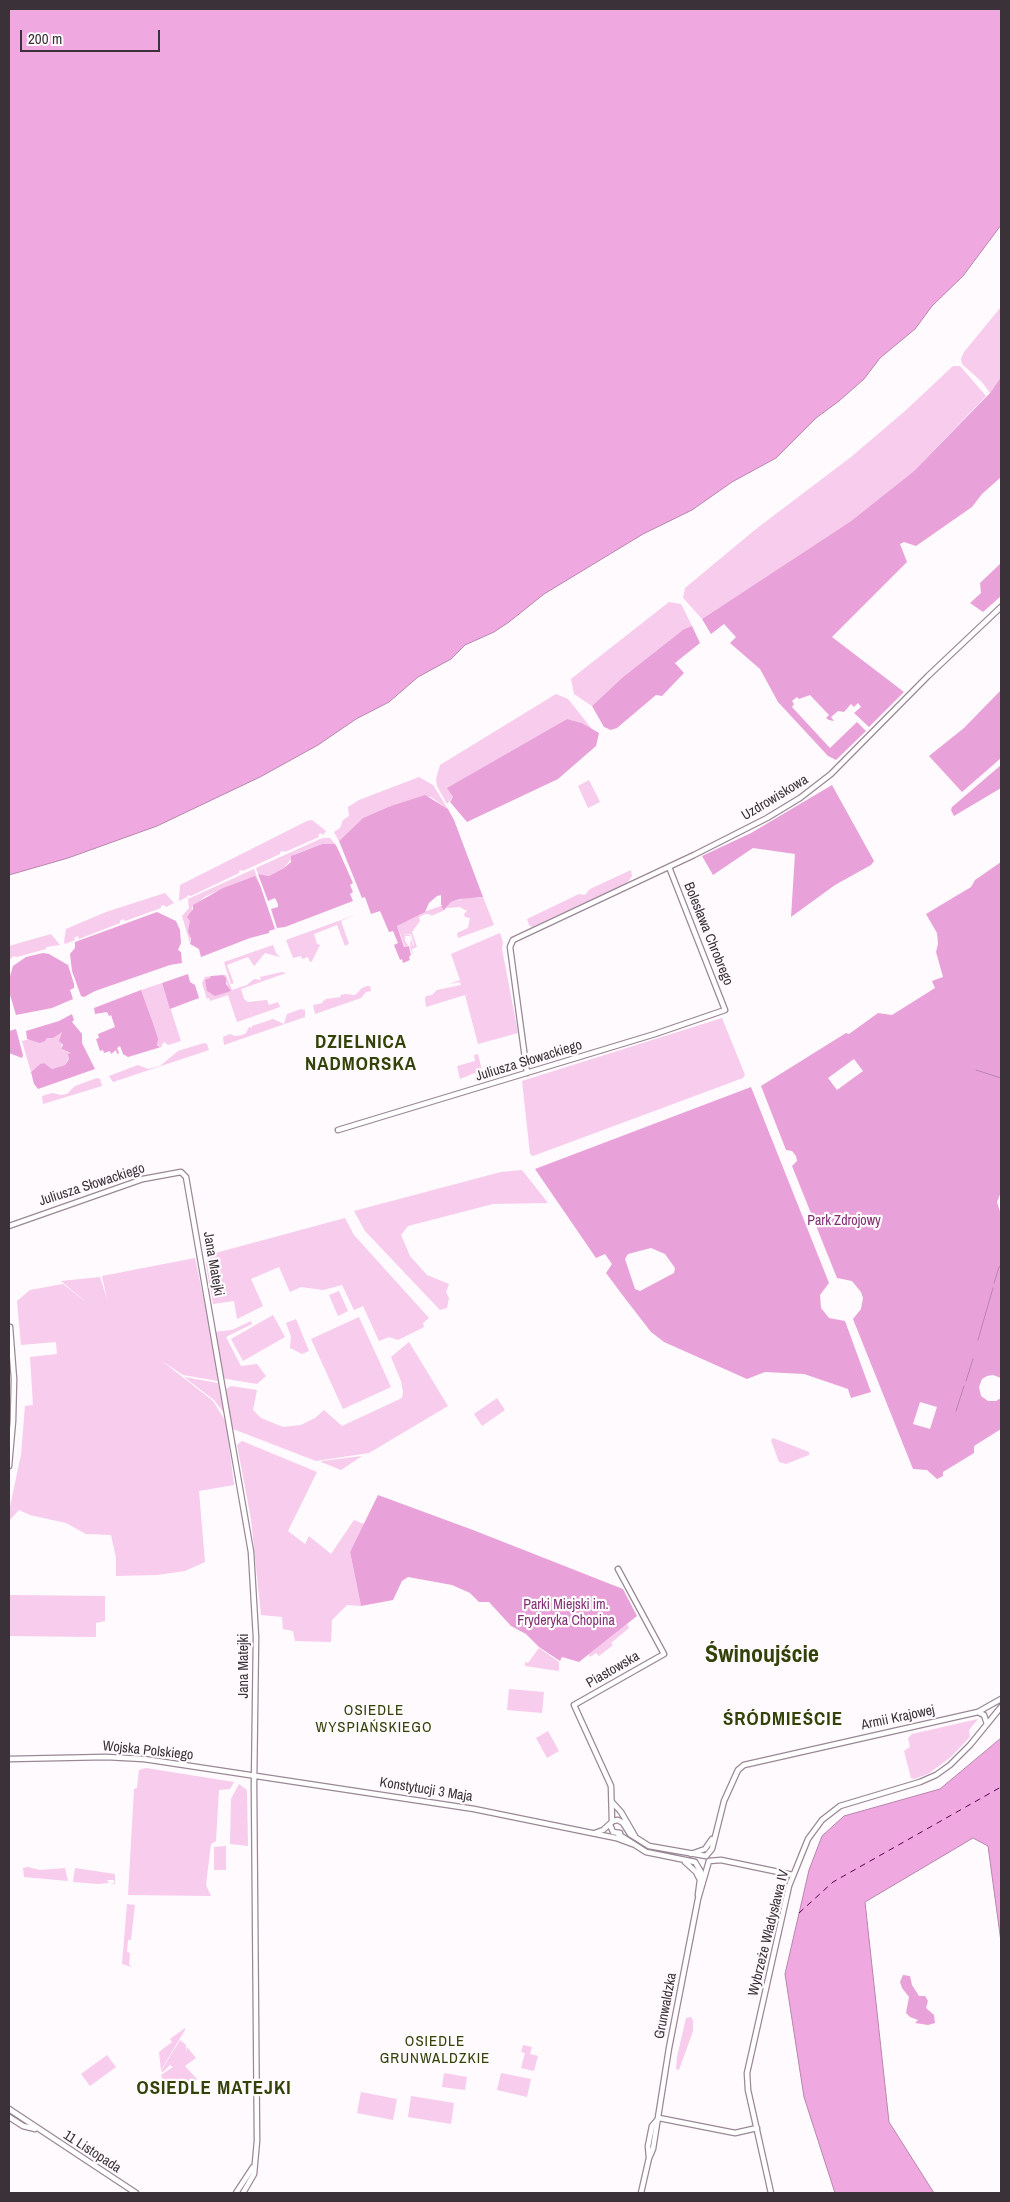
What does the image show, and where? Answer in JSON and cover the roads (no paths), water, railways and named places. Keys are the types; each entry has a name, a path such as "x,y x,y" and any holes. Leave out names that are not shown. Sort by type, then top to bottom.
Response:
{"street":[{"name":"Uzdrowiskowa","path":"527,1073 510,946 513,940 669,867 767,818 818,786 1001,607"},
{"name":"Bolesława Chrobrego","path":"669,867 725,1010"},
{"name":"Juliusza Słowackiego","path":"338,1130 686,1025 725,1010"},
{"name":"Juliusza Słowackiego","path":"9,1226 143,1179 183,1173"},
{"name":"Jana Matejki","path":"183,1173 186,1177 200,1250 251,1552 256,1637 257,2151 254,2174 243,2193"},
{"path":"9,1466 13,1434 14,1379 10,1327"},
{"name":"Piastowska","path":"612,1803 611,1786 574,1705 664,1654 618,1569"},
{"name":"Armii Krajowej","path":"751,1763 978,1712 999,1700"},
{"name":"Wybrzeże Władysława IV","path":"771,2193 747,2080 792,1875 810,1835 827,1815 846,1803 920,1782 936,1775 958,1757 1001,1707"},
{"path":"978,1712 984,1715 987,1724"},
{"name":"Wojska Polskiego","path":"9,1759 122,1757 255,1777"},
{"name":"Grunwaldzka","path":"698,1899 705,1880 707,1858 712,1849 724,1802 737,1773 742,1766 751,1763"},
{"name":"Konstytucji 3 Maja","path":"255,1777 474,1808 604,1836 616,1833"},
{"path":"612,1803 624,1827 630,1834 649,1846 792,1875"},
{"path":"612,1803 610,1830 652,1854 695,1862 699,1868 707,1867"},
{"path":"612,1803 621,1812 635,1837"},
{"path":"591,1833 603,1830 616,1820 621,1821"},
{"path":"616,1833 623,1830 624,1827"},
{"path":"685,1854 693,1854 705,1849 716,1830"},
{"path":"604,1836 635,1845"},
{"path":"695,1862 698,1856"},
{"path":"683,1860 692,1867 700,1880"},
{"name":"Grunwaldzka","path":"641,2193 649,2158 648,2146 652,2126 659,2118 669,2048 698,1899 699,1868"},
{"name":"11 Listopada","path":"9,2110 136,2193"},
{"name":"11 Listopada","path":"9,2117 23,2126 36,2129"},
{"path":"659,2118 735,2133 757,2128"},
{"name":"Jana Matejki","path":"236,2193 254,2166"}],"waterway":[{"path":"976,1070 1001,1078"},
{"path":"994,1283 1001,1266"},
{"path":"978,1340 993,1288"},
{"path":"966,1381 973,1359"},
{"path":"956,1411 964,1386"}],"district":[{"name":"DZIELNICA NADMORSKA","path":"361,1054"},
{"name":"Świnoujście","path":"762,1656"},
{"name":"OSIEDLE WYSPIAŃSKIEGO","path":"374,1720"},
{"name":"ŚRÓDMIEŚCIE","path":"783,1720"},
{"name":"OSIEDLE GRUNWALDZKIE","path":"435,2050"},
{"name":"OSIEDLE MATEJKI","path":"214,2089"}],"park label":[{"name":"Park Zdrojowy","path":"844,1221"},
{"name":"Parki Miejski im. Fryderyka Chopina","path":"566,1614"}]}
